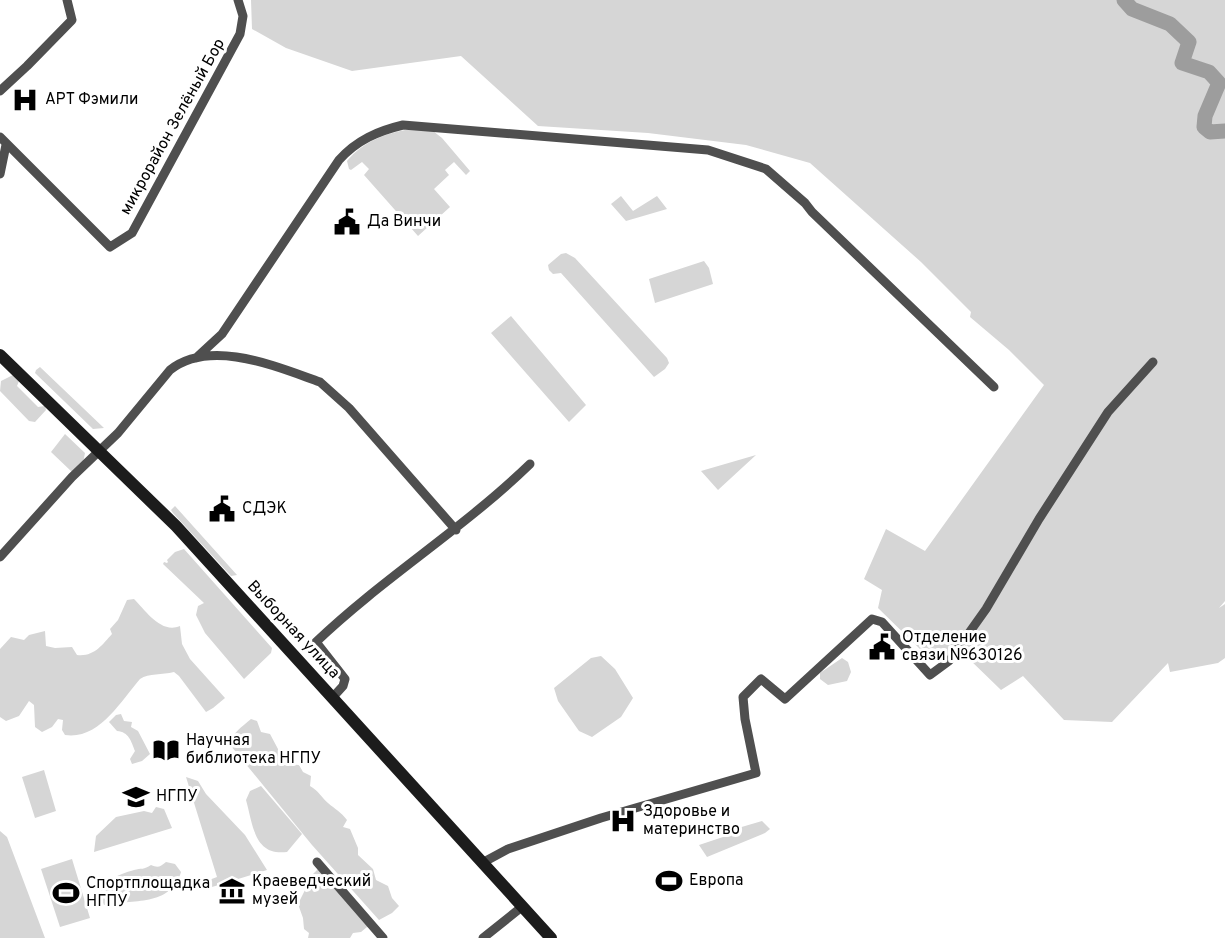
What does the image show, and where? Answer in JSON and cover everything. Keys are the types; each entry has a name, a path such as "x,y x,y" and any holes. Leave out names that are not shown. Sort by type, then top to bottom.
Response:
{"main road":[{"name":"Выборная улица","path":"0,355 176,526 551,938"}],"street":[{"path":"0,91 72,20 67,0"},
{"name":"микрорайон Зелёный Бор","path":"3,141 110,247 132,234 240,34 243,16 238,0"},
{"path":"196,357 222,334 344,154 368,137 403,125 708,150 766,169 805,203 994,387"},
{"path":"0,174 3,141"},
{"path":"0,557 72,477 118,433 153,388 171,370 181,362 196,357 220,355 272,366 320,382 349,408 456,530"},
{"path":"482,863 508,849 601,818 756,773 743,697 760,679 785,699 872,619 882,622 930,675 949,661 986,609 1038,519 1108,412 1153,362"},
{"path":"333,697 343,686 345,679 316,642 406,566 456,530 530,464"},
{"path":"316,862 383,938"},
{"path":"483,938 523,906"}],"shaded area":[{"path":"251,0 1225,0 1225,601 1219,608 1225,604 1225,658 1218,663 1170,672 1168,663 1112,722 1064,720 1023,676 1001,690 967,657 924,653 878,608 882,590 864,579 886,529 925,551 1044,385 1009,350 970,317 971,312 921,262 810,163 746,145 648,133 538,126 461,56 352,71 286,48 252,29"},
{"path":"410,129 433,131 442,138 470,171 466,175 454,162 445,170 449,175 434,189 450,207 418,236 364,175 369,169 362,162 351,170 347,161 360,148 375,139"},
{"path":"621,196 633,211 657,196 667,209 626,221 611,204"},
{"path":"566,253 575,258 667,358 669,363 665,369 654,377 561,273 553,274 549,270 548,265 561,254"},
{"path":"704,261 709,268 713,284 655,303 649,279"},
{"path":"511,316 586,405 569,422 491,333"},
{"path":"40,367 104,428 93,429 35,373"},
{"path":"13,375 19,381 17,386 38,407 45,406 46,410 35,422 29,421 0,391 1,381"},
{"path":"65,434 85,453 83,463 72,472 51,452"},
{"path":"756,455 718,490 701,471"},
{"path":"175,506 237,575 231,576 173,513 171,510"},
{"path":"184,549 272,648 271,653 244,679 205,633 196,615 198,606 204,603 163,564 168,562 167,560 175,552"},
{"path":"134,599 160,624 173,628 180,626 182,644 190,659 225,698 206,712 174,672 140,679 108,718 88,732 77,735 65,735 62,730 63,720 58,719 52,727 42,732 35,727 34,705 29,701 19,716 6,721 0,717 0,649 11,637 24,640 29,635 45,631 46,646 72,647 77,655 88,654 97,649 112,634 110,629 118,620 127,600"},
{"path":"601,656 615,669 633,698 621,717 592,737 579,731 558,701 554,688 591,658"},
{"path":"842,658 848,662 851,672 847,681 828,685 820,679 820,673"},
{"path":"121,714 124,721 132,722 131,727 138,731 150,754 142,761 132,764 130,759 135,751 131,741 127,735 117,731 109,722 116,715"},
{"path":"251,719 257,721 261,732 270,734 286,764 299,765 303,772 311,776 310,786 347,820 343,827 350,829 358,848 358,855 373,869 376,880 388,886 392,898 399,906 392,913 379,920 312,845 231,746 232,738"},
{"path":"44,770 56,811 35,818 22,777"},
{"path":"186,777 198,781 206,794 245,835 267,870 212,887 209,880 217,877"},
{"path":"261,786 302,834 287,852 268,849 261,844 253,828 246,800 250,791"},
{"path":"156,807 164,809 172,828 94,852 96,836 116,817 144,811 152,813"},
{"path":"762,821 770,829 765,833 707,857 699,845 726,836 728,831"},
{"path":"0,831 7,837 45,938 0,938"},
{"name":"Спортплощадка НГПУ","path":"72,859 90,918 60,927 41,869"},
{"path":"166,862 175,864 181,872 169,891 149,899 104,905 99,894 114,878 136,869 151,865 159,866"},
{"path":"319,868 373,929 367,927 361,932 353,933 350,938 308,938 309,933 304,929 298,904 313,874"}],"waterway":[{"path":"1124,0 1132,9 1170,24 1189,42 1182,63 1209,72 1219,83 1205,116 1204,127 1210,132 1225,131"}],"place":[{"name":"АРТ Фэмили","path":"25,100"},
{"name":"Да Винчи","path":"347,222"},
{"name":"СДЭК","path":"222,509"},
{"name":"Отделение связи №630126","path":"882,647"},
{"name":"Научная библиотека НГПУ","path":"166,750"},
{"name":"НГПУ","path":"136,797"},
{"name":"Здоровье и материнство","path":"623,821"},
{"name":"Европа","path":"669,881"},
{"name":"Краеведческий музей","path":"232,891"},
{"name":"Спортплощадка НГПУ","path":"66,893"}]}
